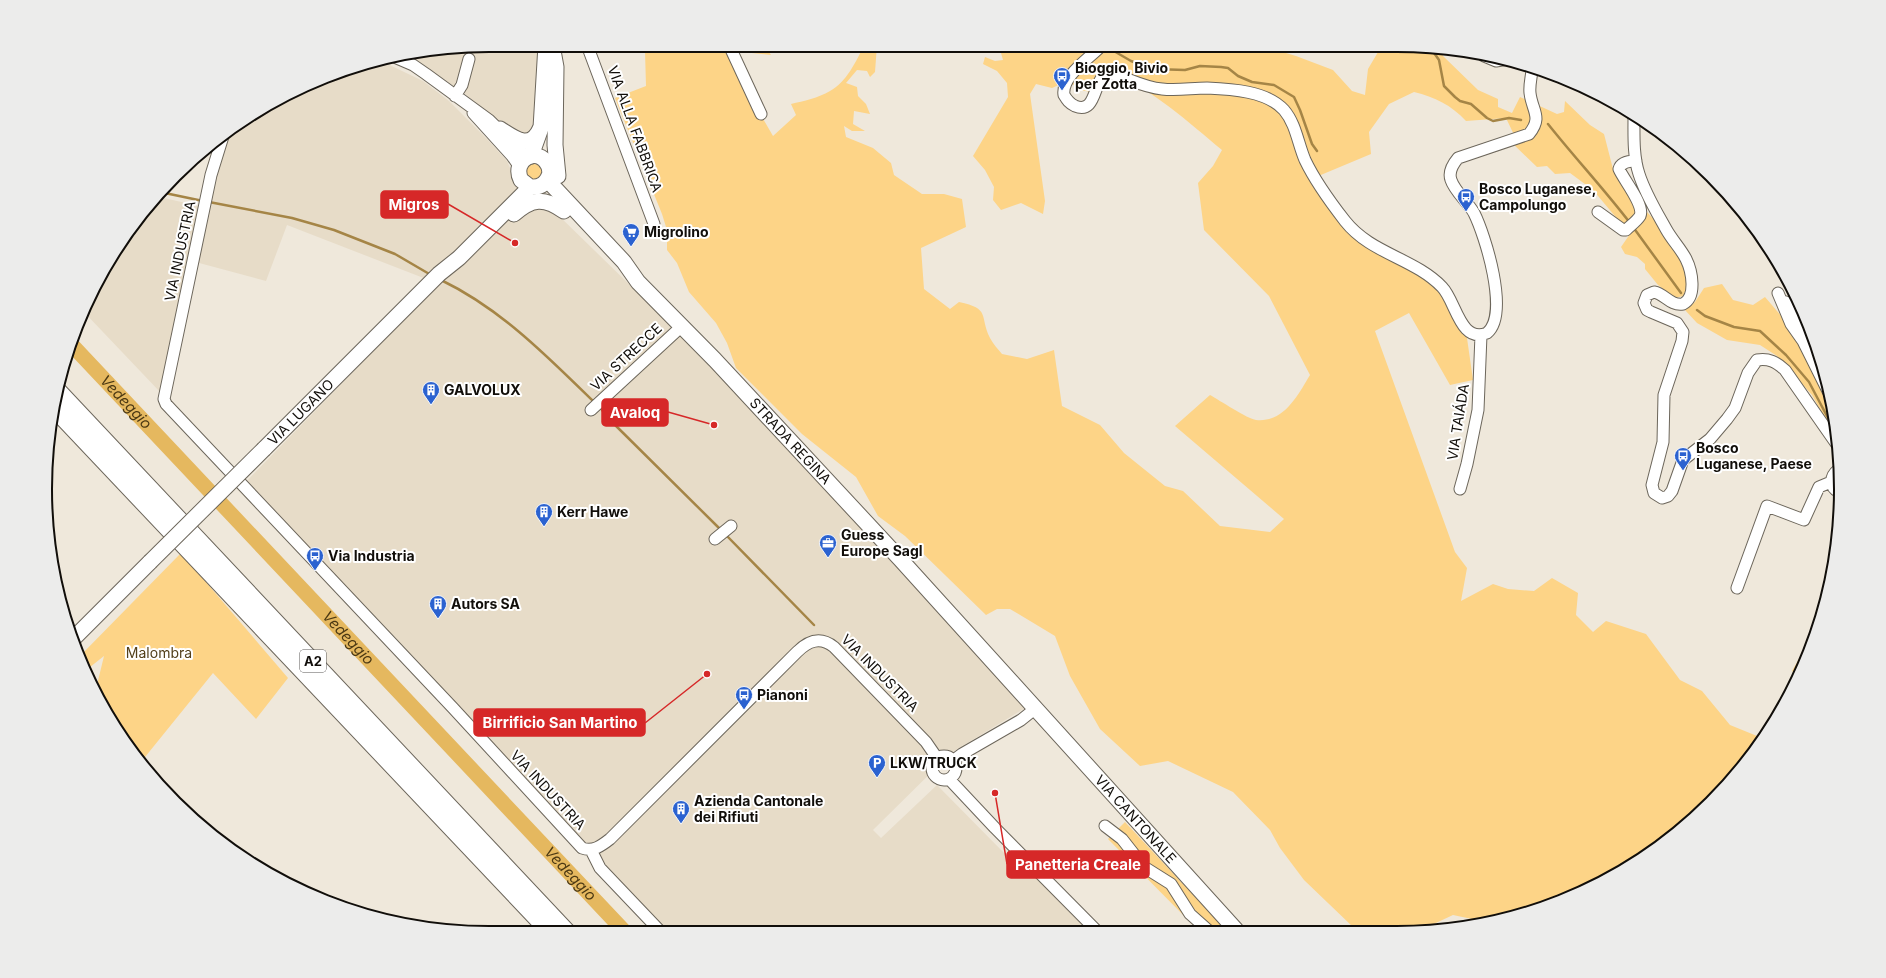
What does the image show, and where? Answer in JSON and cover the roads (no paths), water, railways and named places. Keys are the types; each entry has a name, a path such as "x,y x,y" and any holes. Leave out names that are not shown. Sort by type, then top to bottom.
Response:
{"highway":[{"name":"A2","path":"62,395 562,926"},
{"name":"A2","path":"59,412 544,926"}],"main road":[{"path":"527,173 542,123 546,52"},
{"name":"STRADA REGINA","path":"552,52 550,181 624,262 638,282 682,326 847,501 1036,708"},
{"path":"553,52 556,67 555,145 558,175 567,193 601,237"},
{"path":"500,129 517,140 527,141 536,136 542,123"},
{"path":"436,278 457,252 509,199 527,173 540,157 548,163 550,170 546,182 527,173"},
{"path":"527,173 619,266 638,282"},
{"name":"VIA LUGANO","path":"78,636 150,562 436,278 460,257 527,173"},
{"path":"460,257 471,251 527,203 543,201 554,204 564,211"},
{"name":"VIA CANTONALE","path":"1036,708 1116,800 1232,926"}],"street":[{"name":"VIA ALLA FABBRICA","path":"590,52 654,224"},
{"path":"732,52 761,114"},
{"path":"1094,52 1083,62 1068,81 1064,92 1066,99 1070,104 1077,107 1088,104 1093,99 1100,79 1105,75 1111,74 1136,83 1163,89 1214,89 1257,95 1272,100 1287,114 1308,165 1345,221 1371,244 1419,270 1440,284 1451,300 1464,328 1472,334 1481,335 1489,331 1494,323 1496,305 1495,283 1482,230 1474,212 1451,180 1450,172 1453,164 1458,158 1522,137 1529,134 1534,128 1536,113 1530,92 1532,73"},
{"path":"459,99 469,60"},
{"path":"402,61 413,66 500,129 527,173"},
{"path":"459,99 527,173"},
{"path":"1634,122 1636,161 1639,176 1668,232 1686,260 1690,270 1692,285 1690,298 1682,304 1673,303 1660,294 1654,292 1647,295 1644,303 1650,312 1677,322 1683,332 1682,341 1664,395 1662,414 1663,442 1652,485 1654,493 1662,498 1668,496 1683,460 1710,439 1735,408 1748,372 1757,360 1769,359 1785,370 1830,435"},
{"name":"VIA INDUSTRIA","path":"221,143 206,201 164,399 166,404 453,708 578,845 582,848 591,850 610,840 796,652 814,640 824,641 834,647 926,742 937,758"},
{"path":"1598,212 1619,229 1623,230 1640,216 1636,198 1619,169 1620,166 1626,163 1636,161"},
{"path":"1800,321 1778,293 1791,324 1803,340 1816,366"},
{"name":"VIA STRECCE","path":"591,410 682,326"},
{"name":"VIA TAIÁDA","path":"1460,489 1467,464 1478,410 1481,335"},
{"path":"1834,474 1831,482 1834,489"},
{"path":"1737,588 1767,506 1804,520 1819,487 1831,482"},
{"path":"954,760 1021,720 1036,708"},
{"path":"944,755 954,760 956,764 955,773 950,779 941,780 934,775 932,768 937,758 944,755"},
{"path":"950,779 995,828 1092,926"},
{"path":"1105,826 1122,839 1144,867 1171,884 1190,914 1204,926"},
{"path":"591,850 600,868 654,926"}],"waterway":[{"path":"1116,52 1131,61 1153,69 1185,70 1200,66 1221,67 1228,68 1238,76 1252,82 1274,85 1294,97 1312,144 1317,151"},
{"path":"1435,54 1439,60 1444,86 1460,101 1471,104 1487,118 1493,121 1509,118 1521,120"},
{"path":"1548,124 1630,223"},
{"path":"167,193 203,201"},
{"path":"209,202 292,218 334,230 395,254 431,275"},
{"path":"1633,227 1681,293"},
{"path":"441,280 484,305 503,319 541,351 594,402"},
{"path":"1697,310 1705,316 1734,327 1760,331 1786,355 1809,382 1828,418"},
{"name":"Vedeggio","path":"75,348 619,926"},
{"path":"600,407 607,417 721,530"},
{"path":"726,535 814,625"}],"place":[{"name":"Bioggio, Bivio per Zotta","path":"1062,91"},
{"name":"Bosco Luganese, Campolungo","path":"1466,212"},
{"name":"Migros","path":"515,243"},
{"name":"Migrolino","path":"631,247"},
{"name":"GALVOLUX","path":"431,405"},
{"name":"Avaloq","path":"714,425"},
{"name":"Bosco Luganese, Paese","path":"1683,471"},
{"name":"Kerr Hawe","path":"544,527"},
{"name":"Guess Europe Sagl","path":"828,558"},
{"name":"Via Industria","path":"315,571"},
{"name":"Autors SA","path":"438,619"},
{"name":"Birrificio San Martino","path":"707,674"},
{"name":"Pianoni","path":"744,710"},
{"name":"LKW/TRUCK","path":"877,778"},
{"name":"Panetteria Creale","path":"995,793"},
{"name":"Azienda Cantonale dei Rifiuti","path":"681,824"}],"park label":[{"name":"Malombra","path":"159,653"}]}
